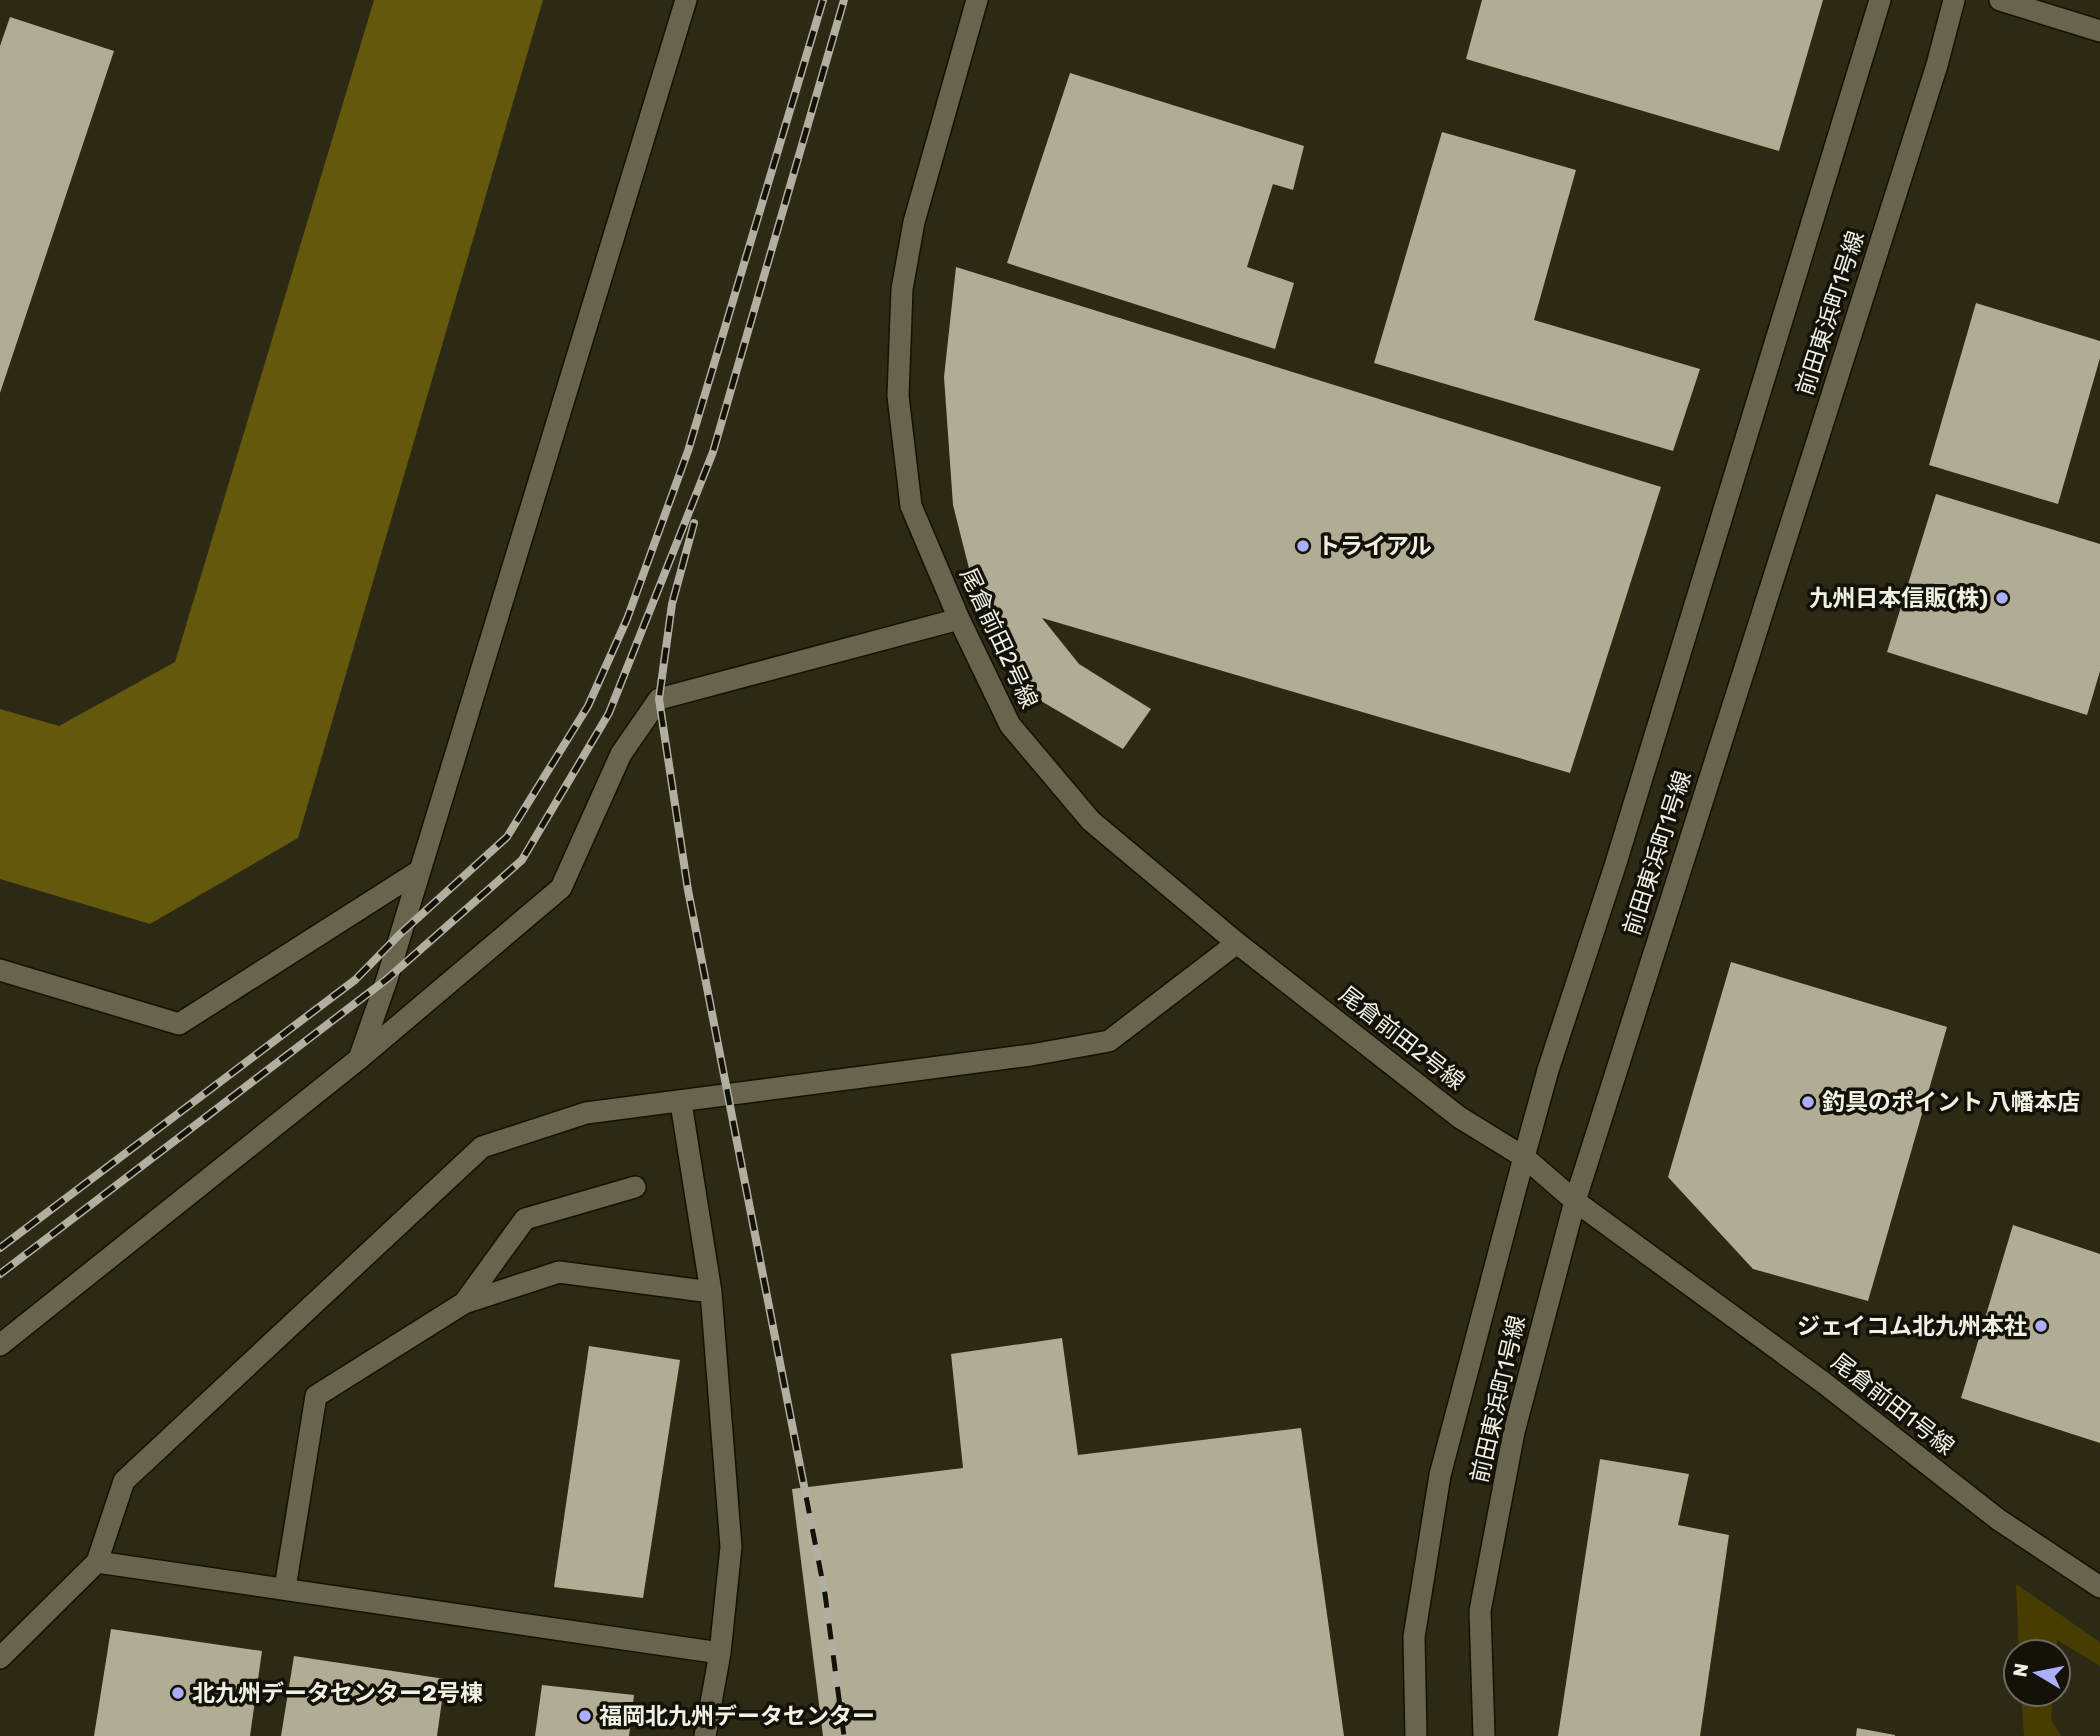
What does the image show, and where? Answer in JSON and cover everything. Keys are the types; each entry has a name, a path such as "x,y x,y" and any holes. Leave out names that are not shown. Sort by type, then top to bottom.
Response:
{"street":[{"path":"360,1058 686,0"},
{"name":"尾倉前田2号線","path":"977,0 914,222 902,289 898,396 911,506 959,619 1010,725 1102,830 1237,943 1460,1116 1524,1157"},
{"name":"前田東浜町1号線","path":"1416,1736 1414,1637 1440,1475 1524,1157 1548,1070 1615,866 1880,0"},
{"name":"前田東浜町1号線","path":"1484,1736 1480,1611 1514,1432 1575,1201 1933,78 1954,0"},
{"path":"2000,0 2100,31"},
{"path":"0,1345 360,1058 561,888 621,754 659,699 959,619"},
{"path":"0,970 179,1024 419,872"},
{"path":"0,1658 97,1562 124,1480 482,1147 586,1114 1031,1055 1109,1041 1237,943"},
{"path":"681,1102 711,1292 731,1547 720,1653 705,1736"},
{"name":"尾倉前田1号線","path":"1524,1157 1575,1201 1824,1383 1999,1520 2100,1587"},
{"path":"464,1303 525,1219 635,1187"},
{"path":"285,1588 316,1396 464,1303 559,1272 711,1292"},
{"path":"97,1562 720,1653"}],"shaded area":[{"path":"374,0 543,0 298,838 150,924 0,879 0,709 59,726 175,662"},
{"path":"2016,1584 2100,1642 2100,1666 2072,1649 2072,1638 2018,1638"},
{"path":"2022,1708 2052,1708 2051,1719 2061,1736 2024,1736"}],"building":[{"path":"1482,0 1823,0 1779,151 1466,59"},
{"path":"10,17 114,51 0,393 0,46"},
{"path":"1070,73 1304,146 1293,190 1273,184 1247,267 1294,283 1275,349 1007,263"},
{"path":"1442,132 1576,170 1534,320 1700,369 1673,451 1374,363"},
{"name":"トライアル","path":"956,267 1661,487 1570,773 1042,618 1079,664 1151,709 1123,749 1041,701 1012,664 974,588 953,505 944,377"},
{"path":"1976,303 2100,341 2100,358 2058,504 1929,465"},
{"name":"九州日本信販(株)","path":"1936,494 2100,544 2100,671 2087,715 1887,652"},
{"name":"釣具のポイント 八幡本店","path":"1731,962 1947,1027 1868,1301 1753,1269 1668,1177"},
{"name":"ジェイコム北九州本社","path":"2013,1225 2100,1254 2100,1443 1961,1398"},
{"path":"1062,1338 1078,1455 1301,1428 1344,1736 823,1736 792,1489 963,1468 951,1354"},
{"path":"589,1346 680,1360 643,1598 554,1587"},
{"path":"1600,1459 1689,1474 1678,1525 1729,1535 1700,1736 1558,1736"},
{"name":"北九州データセンター2号棟","path":"111,1629 262,1651 250,1736 94,1736"},
{"path":"294,1656 445,1679 437,1736 281,1736"},
{"name":"福岡北九州データセンター","path":"542,1685 634,1695 629,1736 535,1736"},
{"path":"1857,1728 1895,1735 1895,1736 1856,1736"}],"railway":[{"path":"0,1248 355,980 400,934 507,837 588,706 627,619 688,451 823,0"},
{"path":"0,1274 387,979 522,860 609,713 713,452 844,0"},
{"path":"694,523 672,604 659,699 688,890 825,1594 844,1736"}],"place":[{"name":"トライアル","path":"1303,546"},
{"name":"九州日本信販(株)","path":"2002,598"},
{"name":"釣具のポイント 八幡本店","path":"1808,1102"},
{"name":"ジェイコム北九州本社","path":"2041,1326"},
{"name":"北九州データセンター2号棟","path":"178,1693"},
{"name":"福岡北九州データセンター","path":"585,1716"}]}
